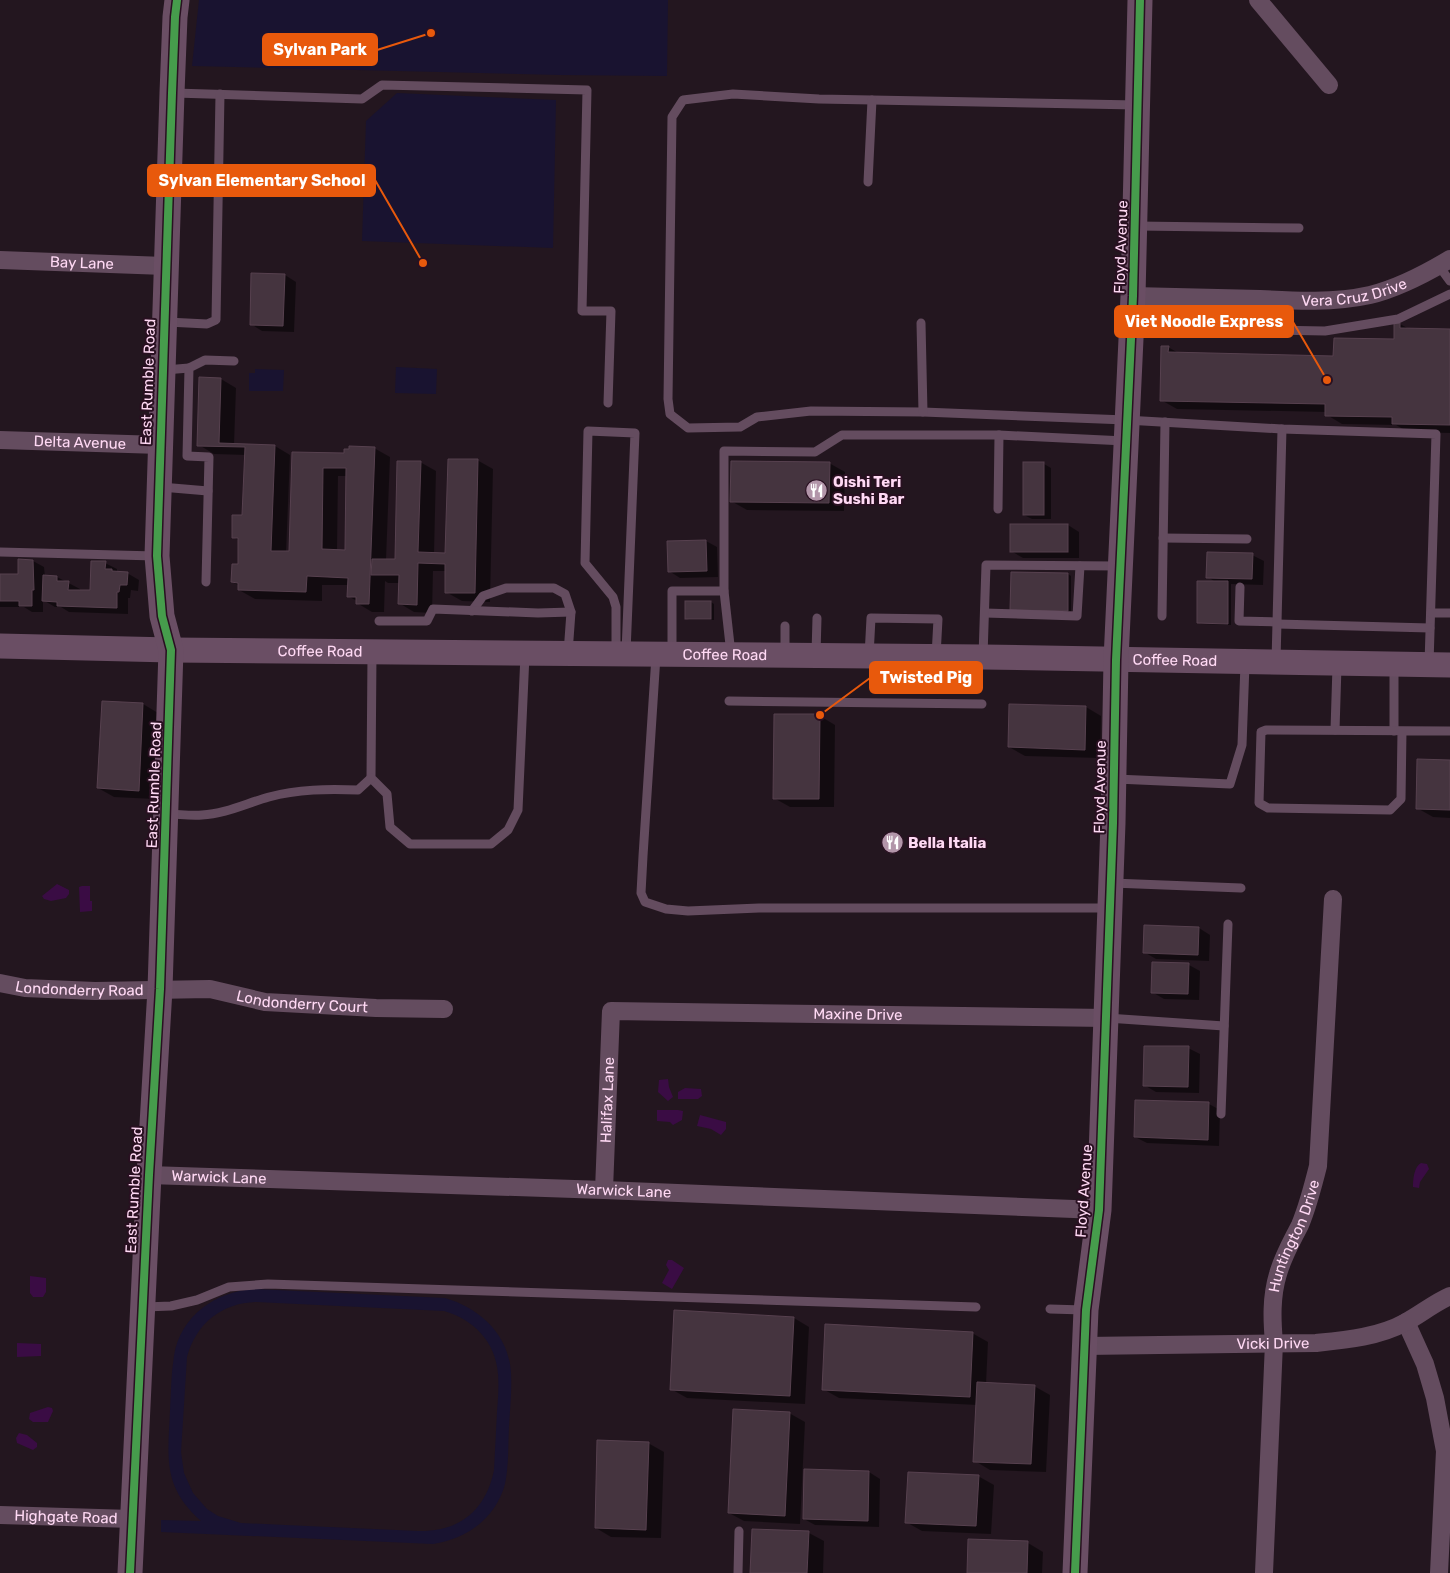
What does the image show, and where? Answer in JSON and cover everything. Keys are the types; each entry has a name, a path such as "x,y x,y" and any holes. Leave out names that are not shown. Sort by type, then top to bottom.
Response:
{"street":[{"name":"East Rumble Road","path":"130,1573 142,1307 160,989 172,650 162,616 157,556 162,370 177,0"},
{"name":"Floyd Avenue","path":"1074,1573 1086,1310 1099,1210 1114,779 1116,660 1133,296 1140,0"},
{"path":"1258,0 1329,86"},
{"name":"Bay Lane","path":"0,260 166,266"},
{"name":"Vera Cruz Drive","path":"1133,296 1312,301 1346,299 1371,295 1404,284 1444,263"},
{"name":"Delta Avenue","path":"0,440 160,445"},
{"name":"Coffee Road","path":"0,646 172,650 936,656 1440,665"},
{"name":"Huntington Drive","path":"1264,1573 1274,1343 1273,1296 1287,1248 1300,1225 1312,1194 1318,1166 1332,899"},
{"name":"Londonderry Road","path":"0,983 33,989 95,991 160,989"},
{"name":"Londonderry Court","path":"160,989 210,989 265,1002 376,1008 444,1009"},
{"name":"Maxine Drive","path":"611,1011 1106,1018"},
{"name":"Halifax Lane","path":"604,1190 611,1011"},
{"name":"Warwick Lane","path":"149,1175 604,1190 1099,1210"},
{"name":"Vicki Drive","path":"1085,1346 1316,1343 1351,1339 1376,1333 1406,1322 1416,1314 1450,1296"},
{"path":"1406,1322 1425,1364 1447,1451 1439,1573"},
{"name":"Highgate Road","path":"0,1515 132,1519"}],"lane":[{"path":"172,93 362,99 382,85 588,90 582,311 611,311 608,403"},
{"path":"164,322 207,324 216,320 220,94"},
{"path":"1126,431 1092,419 923,412 802,412 757,417 740,427 688,428 670,414 668,399 672,117 683,100 733,94 872,100 1138,105"},
{"path":"868,182 872,100"},
{"path":"1135,226 1299,228"},
{"path":"1444,263 1450,281"},
{"path":"1174,328 1325,331 1398,319 1450,294"},
{"path":"920,323 923,412"},
{"path":"162,370 189,368 205,360 234,361"},
{"path":"189,368 187,456 208,457 206,582"},
{"path":"1162,616 1165,422"},
{"path":"731,655 724,591 724,451 815,452 842,435 999,435 1126,431 1165,422 1282,429 1436,434 1430,628 1440,665"},
{"path":"1276,661 1282,429"},
{"path":"588,431 635,433 621,654 616,607 613,597 584,563 588,431"},
{"path":"998,509 999,435"},
{"path":"158,487 208,491"},
{"path":"1163,538 1247,539"},
{"path":"0,552 157,556"},
{"path":"983,657 986,565 1120,566"},
{"path":"984,613 1077,616 1080,566"},
{"path":"1240,587 1239,621 1430,628"},
{"path":"472,611 483,596 506,588 554,588 565,594 570,612 568,653"},
{"path":"724,591 672,591 643,856 641,893 645,902 666,909 688,911 760,908 1109,908"},
{"path":"379,621 428,621 433,609 570,612"},
{"path":"1431,613 1450,613"},
{"path":"816,655 817,618"},
{"path":"869,656 871,618 938,619 936,656"},
{"path":"785,626 785,655"},
{"path":"372,652 371,778 387,794 390,827 410,844 491,844 508,830 518,810 525,653"},
{"path":"1114,779 1230,784 1242,745 1245,661"},
{"path":"1335,730 1337,663"},
{"path":"1394,664 1398,731 1401,799 1390,810 1268,808 1259,803 1261,732 1266,730 1335,730 1398,731 1450,731"},
{"path":"729,701 982,704"},
{"path":"167,814 202,815 245,806 270,796 321,788 358,790 371,778"},
{"path":"1110,883 1241,888"},
{"path":"1221,1114 1228,924"},
{"path":"1106,1018 1224,1026"},
{"path":"142,1307 171,1306 197,1300 229,1287 268,1284 976,1306"},
{"path":"1050,1309 1086,1310"},
{"path":"738,1573 739,1531"}],"shaded area":[{"path":"199,0 668,0 667,76 192,66"},
{"path":"397,93 556,100 553,248 362,241 366,121"},
{"path":"396,367 437,369 436,394 395,393"},
{"path":"255,369 284,370 283,391 249,391 249,373 255,373"},
{"path":"57,884 69,890 66,898 51,901 44,899 42,896"},
{"path":"90,886 92,911 80,912 79,887"},
{"path":"668,1079 673,1097 668,1101 658,1092 659,1080"},
{"path":"685,1088 701,1089 702,1096 698,1099 678,1099 678,1092"},
{"path":"657,1110 683,1111 682,1120 673,1125 670,1122 657,1121"},
{"path":"700,1115 726,1122 726,1129 721,1135 711,1129 697,1126"},
{"path":"1421,1163 1427,1164 1429,1169 1420,1182 1419,1188 1413,1187 1415,1170"},
{"path":"668,1260 672,1260 684,1268 672,1289 662,1283 669,1270 666,1265"},
{"path":"30,1276 46,1278 46,1292 43,1297 33,1297 30,1293"},
{"path":"255,1289 445,1298 481,1316 498,1335 505,1347 511,1373 508,1462 505,1484 495,1507 487,1517 468,1532 433,1544 161,1532 161,1520 201,1521 179,1496 170,1470 171,1383 174,1356 178,1342 184,1329 202,1308 227,1295","holes":["256,1302 444,1311 455,1315 473,1326 488,1342 493,1352 498,1374 494,1470 485,1497 469,1516 446,1528 418,1531 241,1523 218,1516 207,1509 193,1493 184,1473 181,1452 187,1357 191,1345 204,1325 221,1311 243,1303"]},
{"path":"17,1343 41,1344 41,1356 17,1357"},
{"path":"48,1407 52,1408 53,1411 48,1422 33,1422 29,1419 30,1413"},
{"path":"19,1433 27,1435 37,1443 37,1447 33,1450 17,1443 16,1438"}],"building":[{"path":"251,273 285,274 283,326 250,325"},
{"path":"1394,323 1400,323 1400,328 1450,329 1450,425 1392,424 1392,417 1325,416 1325,404 1160,401 1161,346 1169,346 1168,352 1333,356 1334,338 1394,339"},
{"path":"199,377 221,378 219,443 275,445 271,551 289,551 292,452 344,453 344,449 349,449 349,446 375,447 369,604 356,604 356,597 347,597 348,578 307,576 306,592 238,590 238,583 231,582 232,564 238,564 238,538 232,538 232,515 242,515 245,447 197,446","holes":["323,468 346,468 345,550 322,549"]},
{"path":"448,459 478,459 475,593 445,593 445,564 418,563 417,605 398,604 399,575 371,575 372,559 395,559 397,461 421,461 418,552 445,553"},
{"path":"731,461 830,462 829,503 730,502"},
{"path":"1023,462 1044,462 1044,515 1023,515"},
{"path":"1010,524 1068,524 1068,552 1010,552"},
{"path":"706,540 707,571 668,572 667,541"},
{"path":"1207,552 1253,553 1252,579 1206,578"},
{"path":"18,559 33,560 34,590 32,590 32,606 19,606 19,601 0,601 0,574 18,574"},
{"path":"91,561 106,561 105,569 128,572 127,585 120,585 119,592 117,592 117,608 57,606 57,602 42,601 43,575 57,576 57,581 69,581 68,590 90,590"},
{"path":"1011,572 1068,573 1068,611 1010,610"},
{"path":"1197,581 1228,581 1228,624 1197,623"},
{"path":"685,601 711,601 711,619 685,619"},
{"path":"102,701 143,703 139,791 97,788"},
{"path":"1009,704 1086,706 1085,750 1008,747"},
{"path":"774,714 820,714 819,799 773,799"},
{"path":"1417,759 1450,760 1450,810 1416,809"},
{"path":"1144,925 1199,927 1198,955 1143,953"},
{"path":"1152,962 1189,963 1188,994 1151,993"},
{"path":"1144,1046 1189,1046 1188,1087 1143,1086"},
{"path":"1135,1100 1209,1102 1208,1140 1134,1137"},
{"path":"674,1310 794,1317 790,1396 670,1390"},
{"path":"825,1324 973,1332 970,1397 822,1390"},
{"path":"977,1382 1035,1385 1031,1464 973,1462"},
{"path":"733,1409 790,1412 785,1516 728,1513"},
{"path":"597,1440 649,1442 646,1530 595,1528"},
{"path":"804,1469 869,1471 868,1521 803,1519"},
{"path":"908,1472 979,1475 976,1526 905,1523"},
{"path":"752,1529 809,1531 807,1573 750,1573"},
{"path":"968,1539 1028,1541 1027,1573 967,1573"}],"cycle path":[{"path":"130,1573 160,989 171,650 162,616 157,556 172,93 177,0"},
{"path":"1075,1573 1086,1310 1099,1210 1113,823 1116,660 1133,296 1140,0"}],"place":[{"name":"Sylvan Park","path":"431,33"},
{"name":"Sylvan Elementary School","path":"423,263"},
{"name":"Viet Noodle Express","path":"1327,380"},
{"name":"Oishi Teri Sushi Bar","path":"817,491"},
{"name":"Twisted Pig","path":"820,715"},
{"name":"Bella Italia","path":"892,843"}]}
